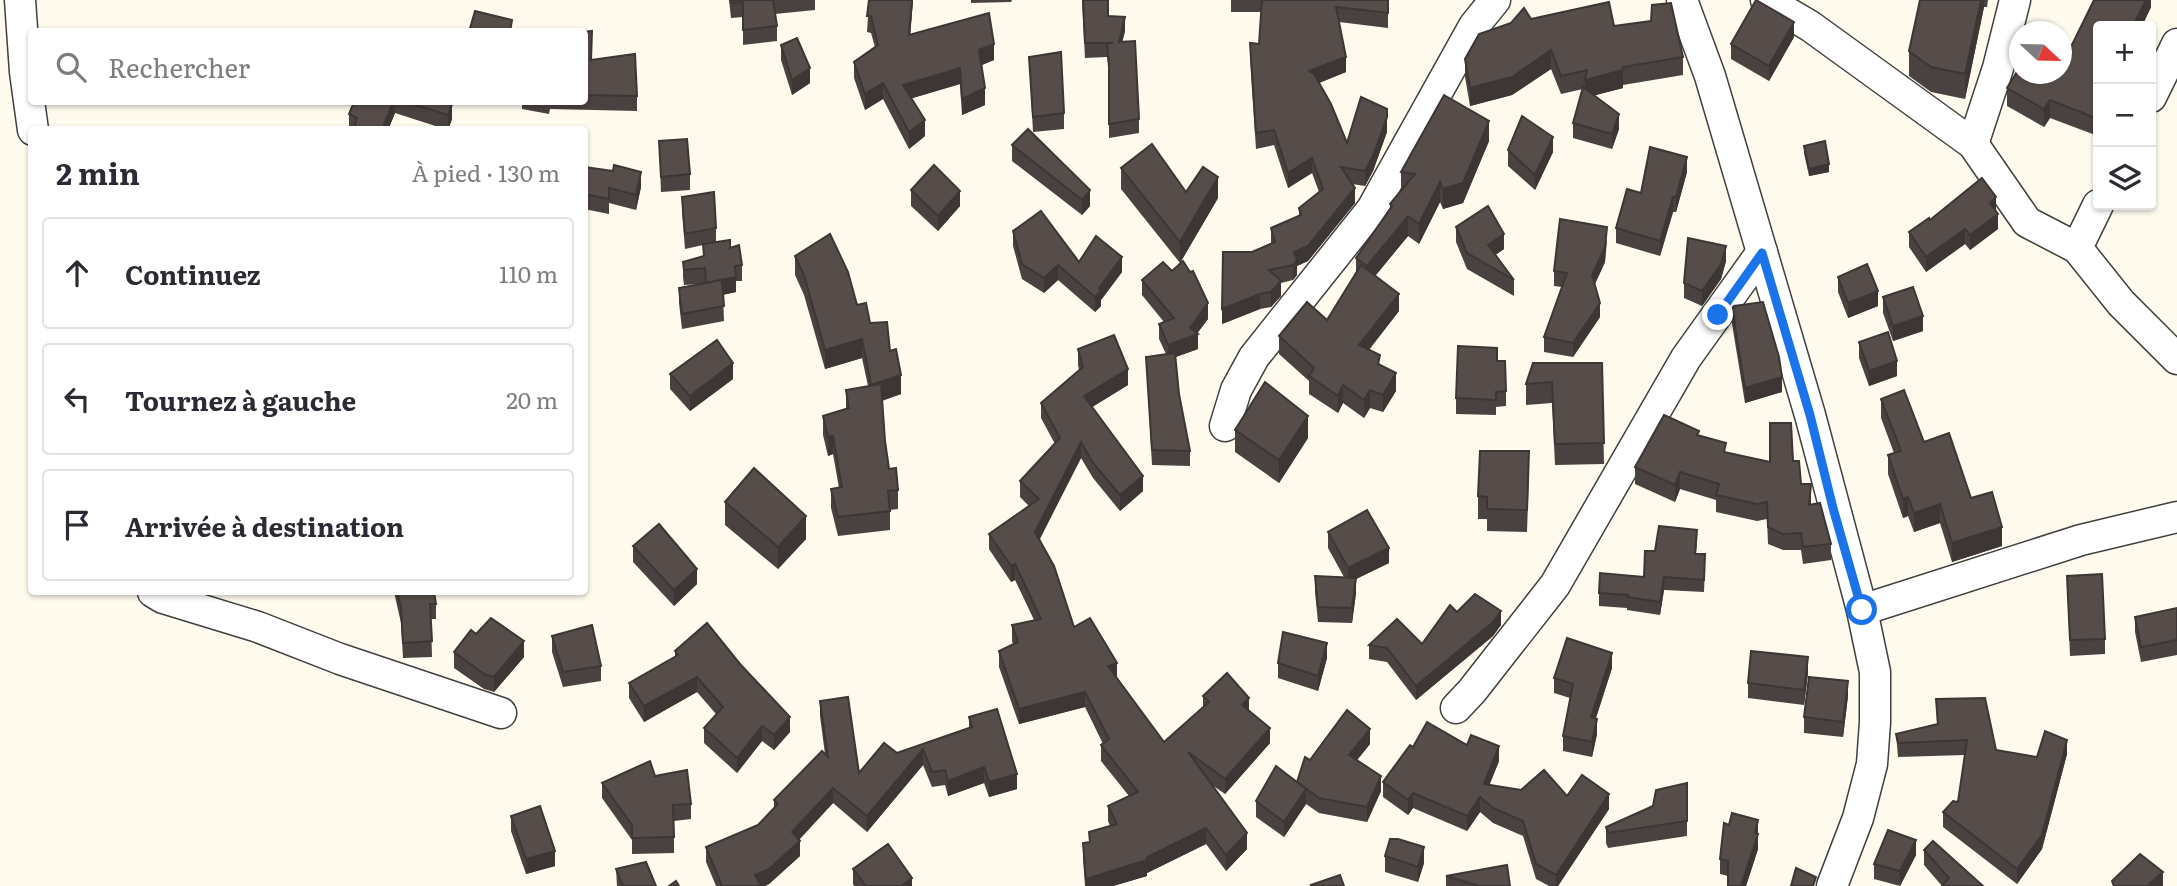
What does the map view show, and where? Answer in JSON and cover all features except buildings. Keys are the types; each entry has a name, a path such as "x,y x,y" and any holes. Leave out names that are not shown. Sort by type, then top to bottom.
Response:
{"street":[{"path":"20,0 28,89"},
{"path":"1225,426 1236,390 1254,357 1372,209 1474,26 1495,0"},
{"path":"1682,0 1710,76 1810,415 1862,610 1875,672 1872,764 1858,818 1832,886"},
{"path":"1766,0 1810,26 1973,144 2027,222 2077,248 2121,303 2177,359"},
{"path":"1973,144 1998,68 2015,0"},
{"path":"2156,87 2177,44"},
{"path":"30,105 33,126"},
{"path":"2077,248 2096,210"},
{"path":"1456,708 1555,586 1686,358 1762,253"},
{"path":"1862,610 2081,540 2177,517"},
{"path":"158,595 258,627 340,659 501,713"}],"route":[{"path":"1718,315 1762,253 1810,415 1862,610"}]}
